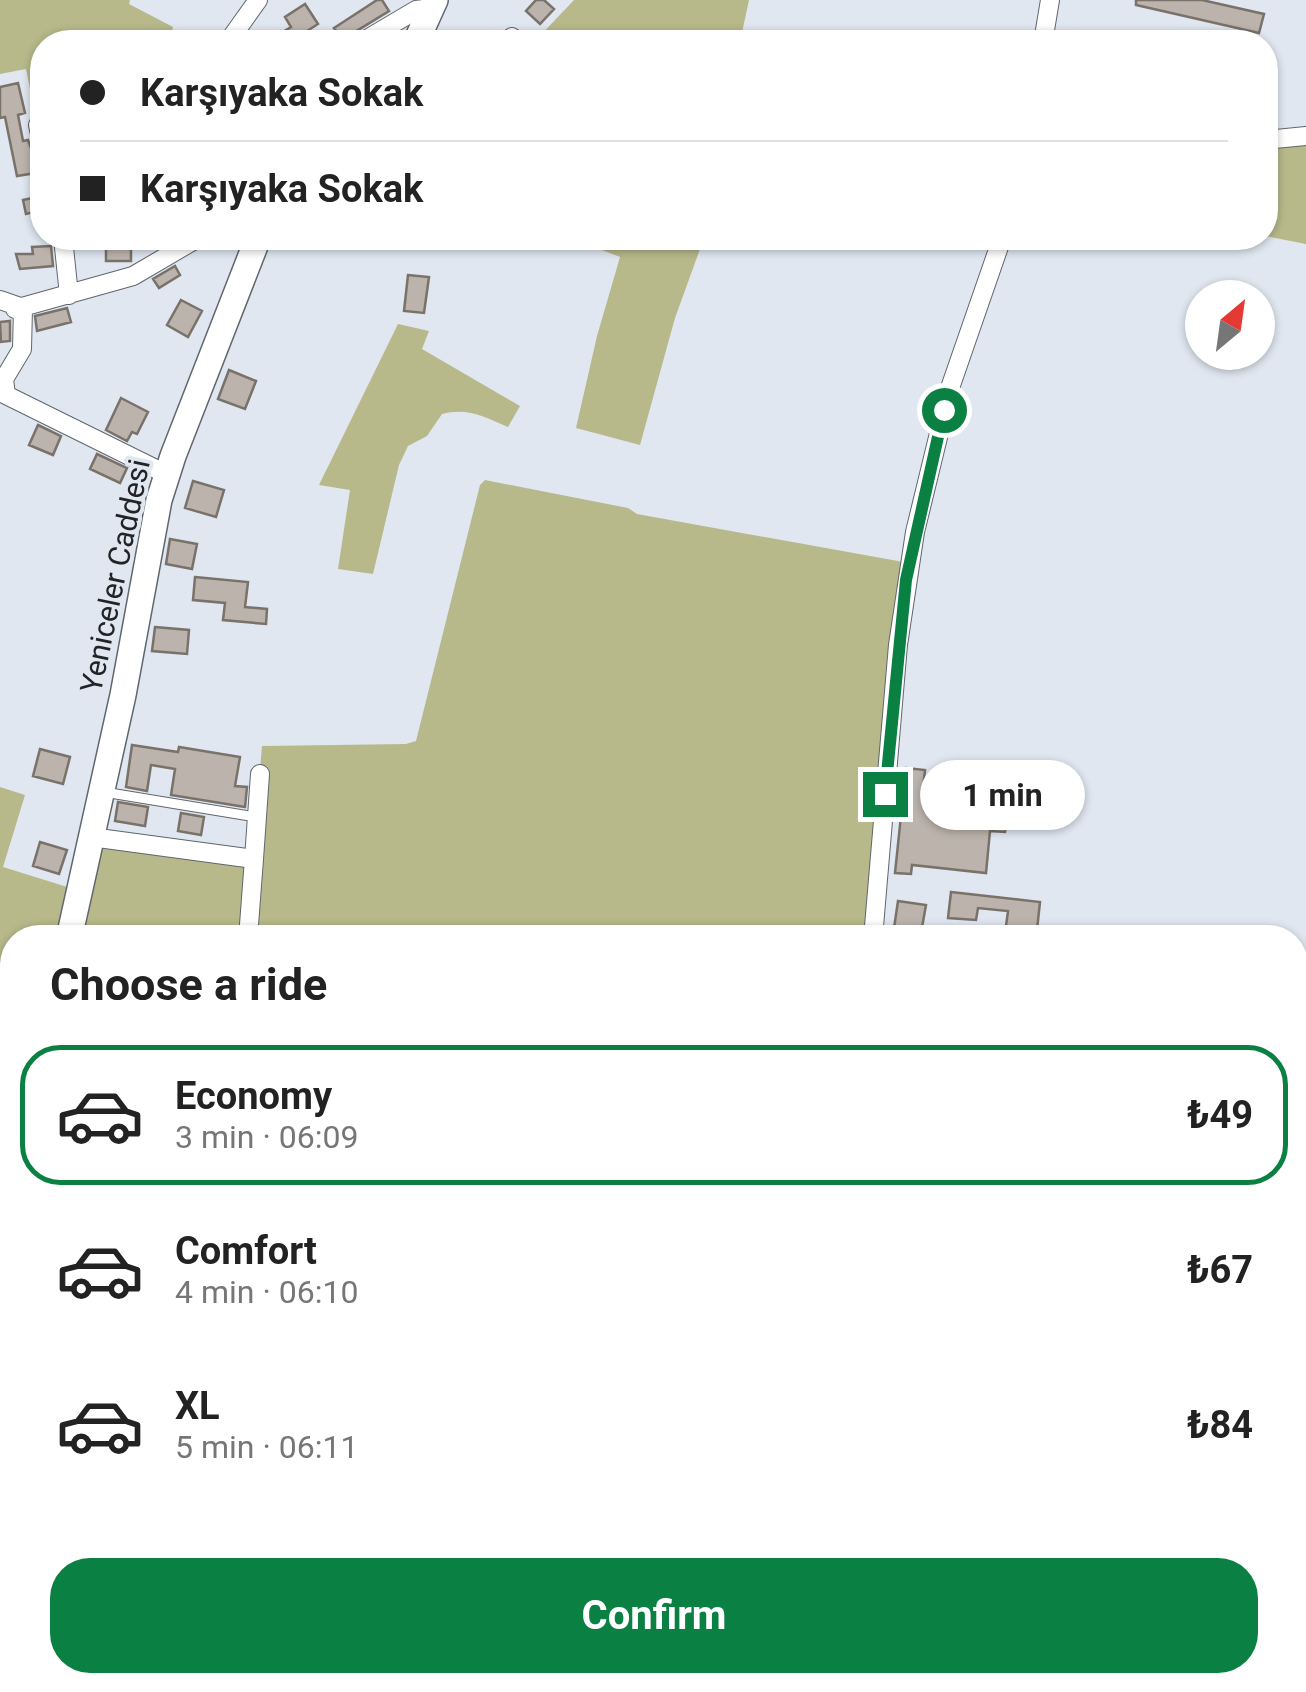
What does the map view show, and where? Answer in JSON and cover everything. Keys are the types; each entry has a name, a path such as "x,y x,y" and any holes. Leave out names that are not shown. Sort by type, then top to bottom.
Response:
{"street":[{"path":"237,30 258,0"},
{"path":"1045,30 1050,0"},
{"path":"382,30 434,4"},
{"path":"422,30 434,4"},
{"path":"1278,139 1306,136"},
{"path":"64,250 70,295"},
{"path":"0,311 132,276 177,250"},
{"name":"Yeniceler Caddesi","path":"73,925 166,474 253,250"},
{"path":"877,925 898,645 915,532 950,388 998,250"},
{"path":"0,300 23,308"},
{"path":"23,308 22,349 4,379 6,395 166,474"},
{"path":"249,925 260,774"},
{"path":"91,837 254,858"}],"lane":[{"path":"101,792 257,817"}],"green space":[{"path":"0,0 130,0 129,4 173,27 30,30 30,88 26,69 0,74"},
{"path":"574,0 749,0 743,30 546,30"},
{"path":"1306,136 1306,244 1278,239 1278,139"},
{"path":"602,250 700,250 675,318 640,445 576,428 620,257"},
{"path":"398,324 429,331 422,349 520,406 508,427 468,412 442,414 427,436 408,446 399,465 373,574 338,569 350,490 319,485"},
{"path":"485,480 628,508 637,514 909,563 874,925 0,925 0,787 25,795 3,867 77,890 91,837 253,858 262,746 416,741 480,485"}],"building":[{"path":"377,0 382,0 389,11 358,30 334,28"},
{"path":"536,0 544,0 554,9 540,24 526,11"},
{"path":"1136,0 1202,0 1264,14 1260,30 1246,30 1136,5"},
{"path":"305,4 318,24 309,30 286,30 291,27 285,17"},
{"path":"18,83 25,113 18,115 23,141 28,140 30,146 30,174 17,176 5,117 0,118 0,87"},
{"path":"30,199 30,213 26,214 23,200"},
{"path":"32,250 51,250 53,266 20,269 16,254 33,254"},
{"path":"106,250 131,250 131,261 106,261"},
{"path":"175,266 180,275 159,288 153,279"},
{"path":"408,275 429,277 424,313 404,311"},
{"path":"181,300 202,311 188,337 167,325"},
{"path":"67,308 71,322 37,331 35,316"},
{"path":"10,321 10,341 1,342 0,322"},
{"path":"229,370 256,381 245,409 218,399"},
{"path":"121,398 148,412 137,434 132,432 127,441 106,430"},
{"path":"38,425 61,436 53,455 29,445"},
{"path":"97,454 127,468 120,483 90,469"},
{"path":"193,481 224,490 216,517 185,508"},
{"path":"170,539 197,544 192,569 166,564"},
{"path":"195,577 248,582 245,607 267,609 266,624 223,620 225,603 193,600"},
{"path":"155,627 189,630 187,654 152,651"},
{"path":"132,745 178,752 179,747 240,757 235,786 247,787 245,807 171,795 175,769 151,765 147,791 126,787"},
{"path":"40,749 70,757 63,784 33,776"},
{"path":"906,768 925,770 922,798 1007,808 1005,832 990,831 986,873 912,865 911,874 895,873"},
{"path":"118,802 148,807 145,826 115,821"},
{"path":"181,813 204,817 201,835 178,831"},
{"path":"40,842 67,850 59,874 33,866"},
{"path":"951,892 1040,902 1038,925 1006,925 1008,911 978,908 976,920 948,918"},
{"path":"898,901 926,905 922,925 894,925"}],"route":[{"path":"885,794 906,580 944,410"}]}
